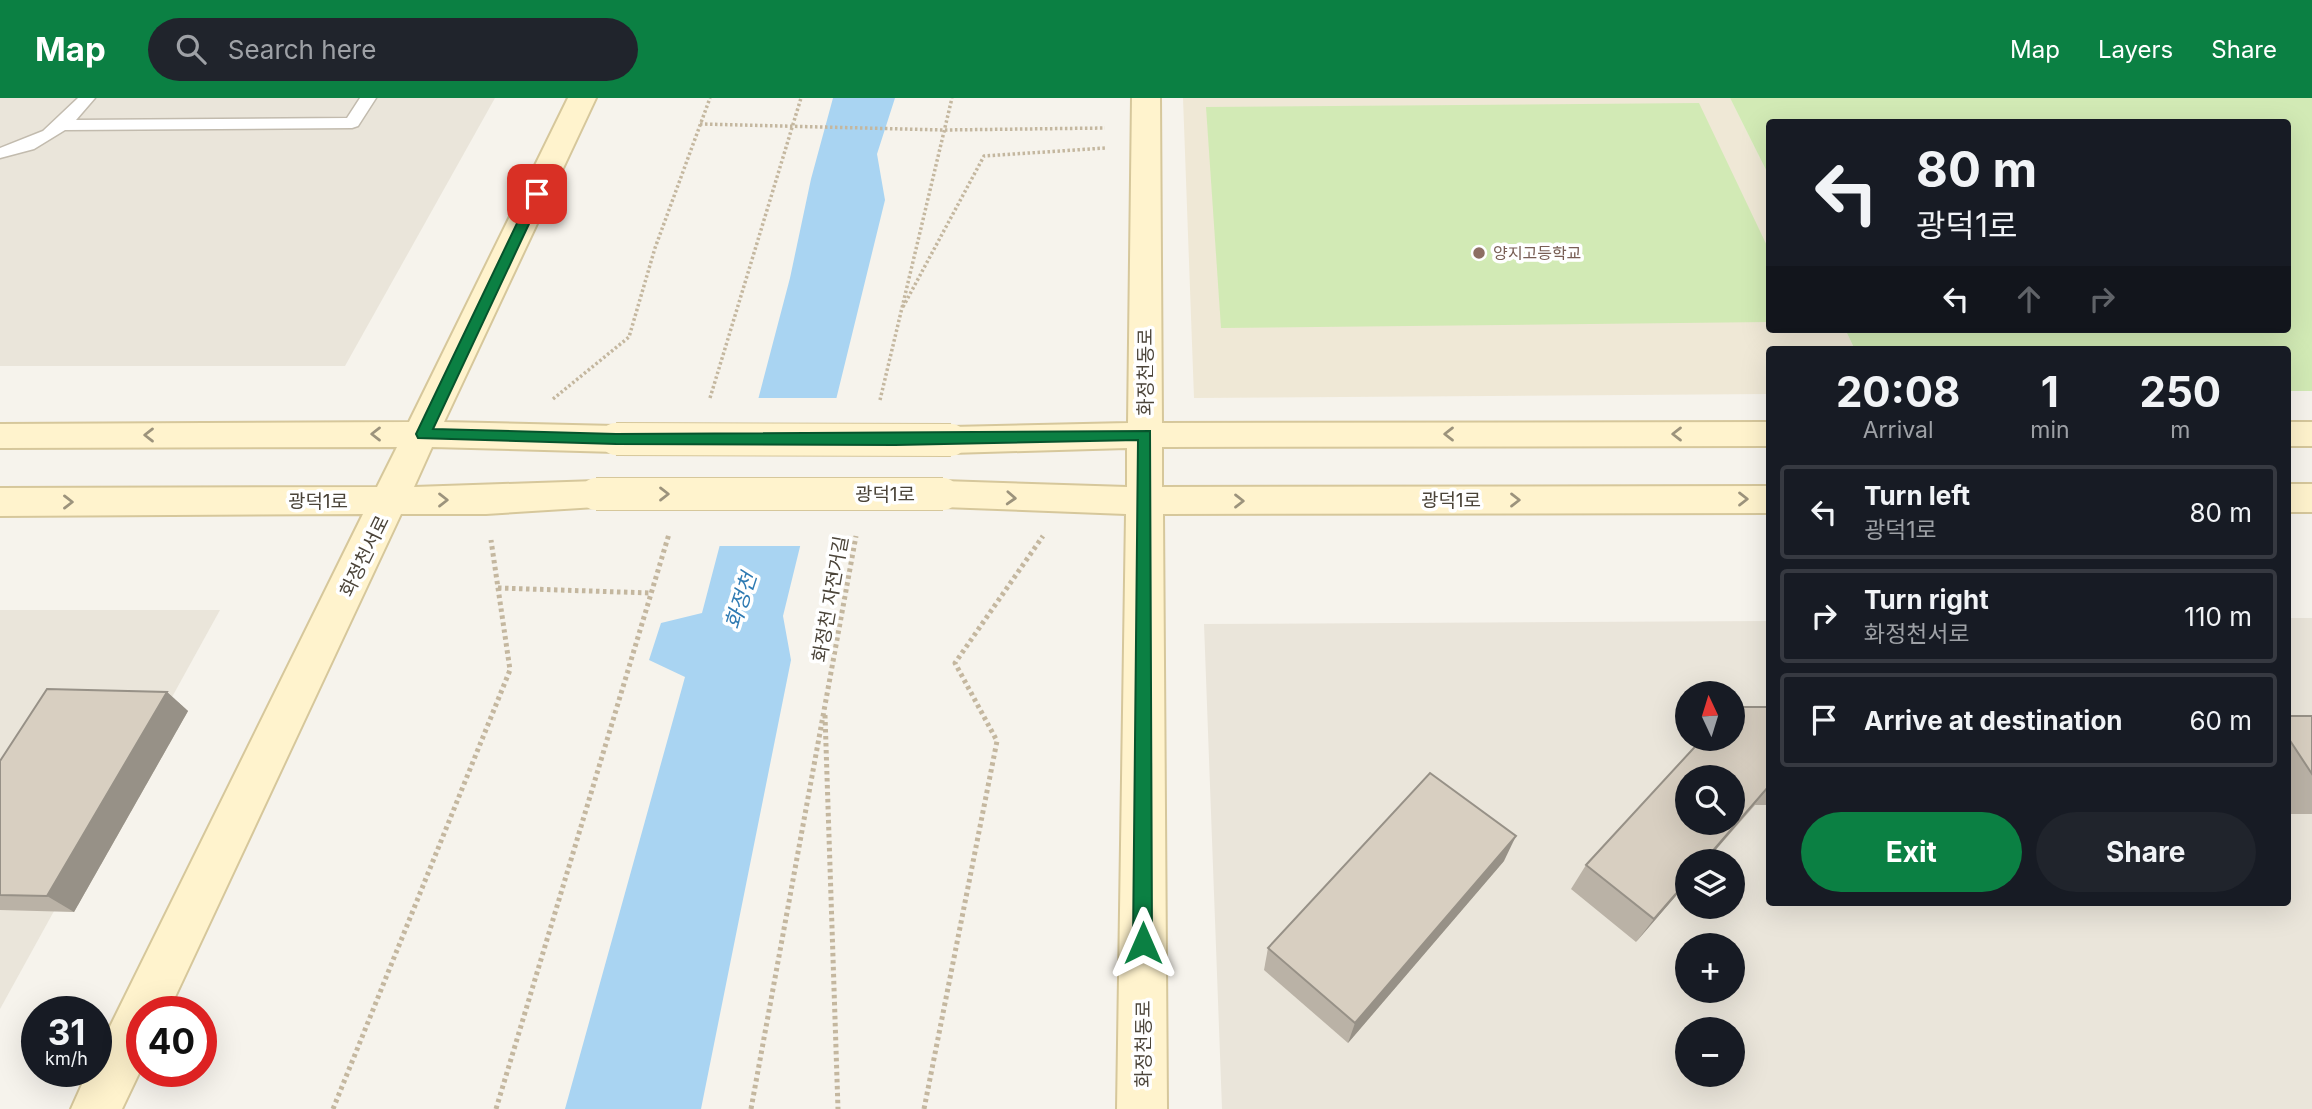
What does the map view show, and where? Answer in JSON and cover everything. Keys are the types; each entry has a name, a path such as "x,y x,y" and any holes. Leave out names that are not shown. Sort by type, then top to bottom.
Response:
{"street":[{"name":"화정천서로","path":"150,996 423,434 582,98"},
{"name":"화정천동로","path":"1142,1109 1146,124"},
{"path":"0,436 423,434 616,439 951,440 1145,435 1766,434"},
{"path":"2291,434 2312,434"},
{"name":"광덕1로","path":"0,502 486,500 596,495 943,494 1067,501 1766,499"},
{"path":"2291,498 2312,498"},
{"name":"화정천서로","path":"96,1109 126,1046"}],"lane":[{"path":"0,153 32,146 63,125 87,98"},
{"path":"63,125 352,123 368,98"}],"path":[{"path":"507,437 629,337 655,248 710,98"},
{"path":"709,402 802,98"},
{"path":"880,405 951,98"},
{"path":"700,124 944,130 1146,124"},
{"path":"899,314 984,156 1146,124"},
{"path":"333,1109 510,670 486,500"},
{"path":"924,1109 997,741 955,663 1067,501"},
{"name":"화정천 자전거길","path":"751,1109 857,527"},
{"path":"496,1109 670,529"},
{"path":"498,588 651,593"},
{"path":"825,704 838,1109"}],"shaded area":[{"path":"0,98 495,98 345,366 0,366"},
{"name":"양지고등학교","path":"1183,98 1730,98 1766,170 1766,333 1847,333 1853,346 1766,346 1766,394 1194,398"},
{"path":"0,610 220,610 0,1009"},
{"path":"2291,618 2312,618 2312,1109 1222,1109 1204,624 1766,621 1766,906 2291,906"}],"green space":[{"path":"1730,98 2312,98 2312,391 2291,391 2291,346 1853,346 1847,333 2291,333 2291,119 1766,119 1766,170"},
{"name":"양지고등학교","path":"1699,103 1766,244 1766,322 1221,328 1206,107"}],"water":[{"name":"화정천","path":"833,98 895,98 877,154 885,200 783,616 791,660 701,1109 565,1109 685,677 649,660 661,623 702,613 790,278 811,179"}],"pier":[{"path":"755,398 841,398 804,546 716,546"}],"building":[{"path":"47,689 167,692 47,896 0,895 0,761"},
{"path":"1745,707 1766,707 1766,789 1745,814 1745,765 1678,765 1691,751 1745,751"},
{"path":"2291,716 2312,716 2312,774 2291,742"},
{"path":"1675,768 1675,835 1727,835 1714,849 1675,849 1675,895 1654,919 1586,865"},
{"path":"1430,773 1516,836 1355,1023 1268,948"}],"place":[{"name":"양지고등학교","path":"1479,253"}],"route":[{"path":"537,194 423,434 616,439 895,440 1145,435 1143,943"}]}
